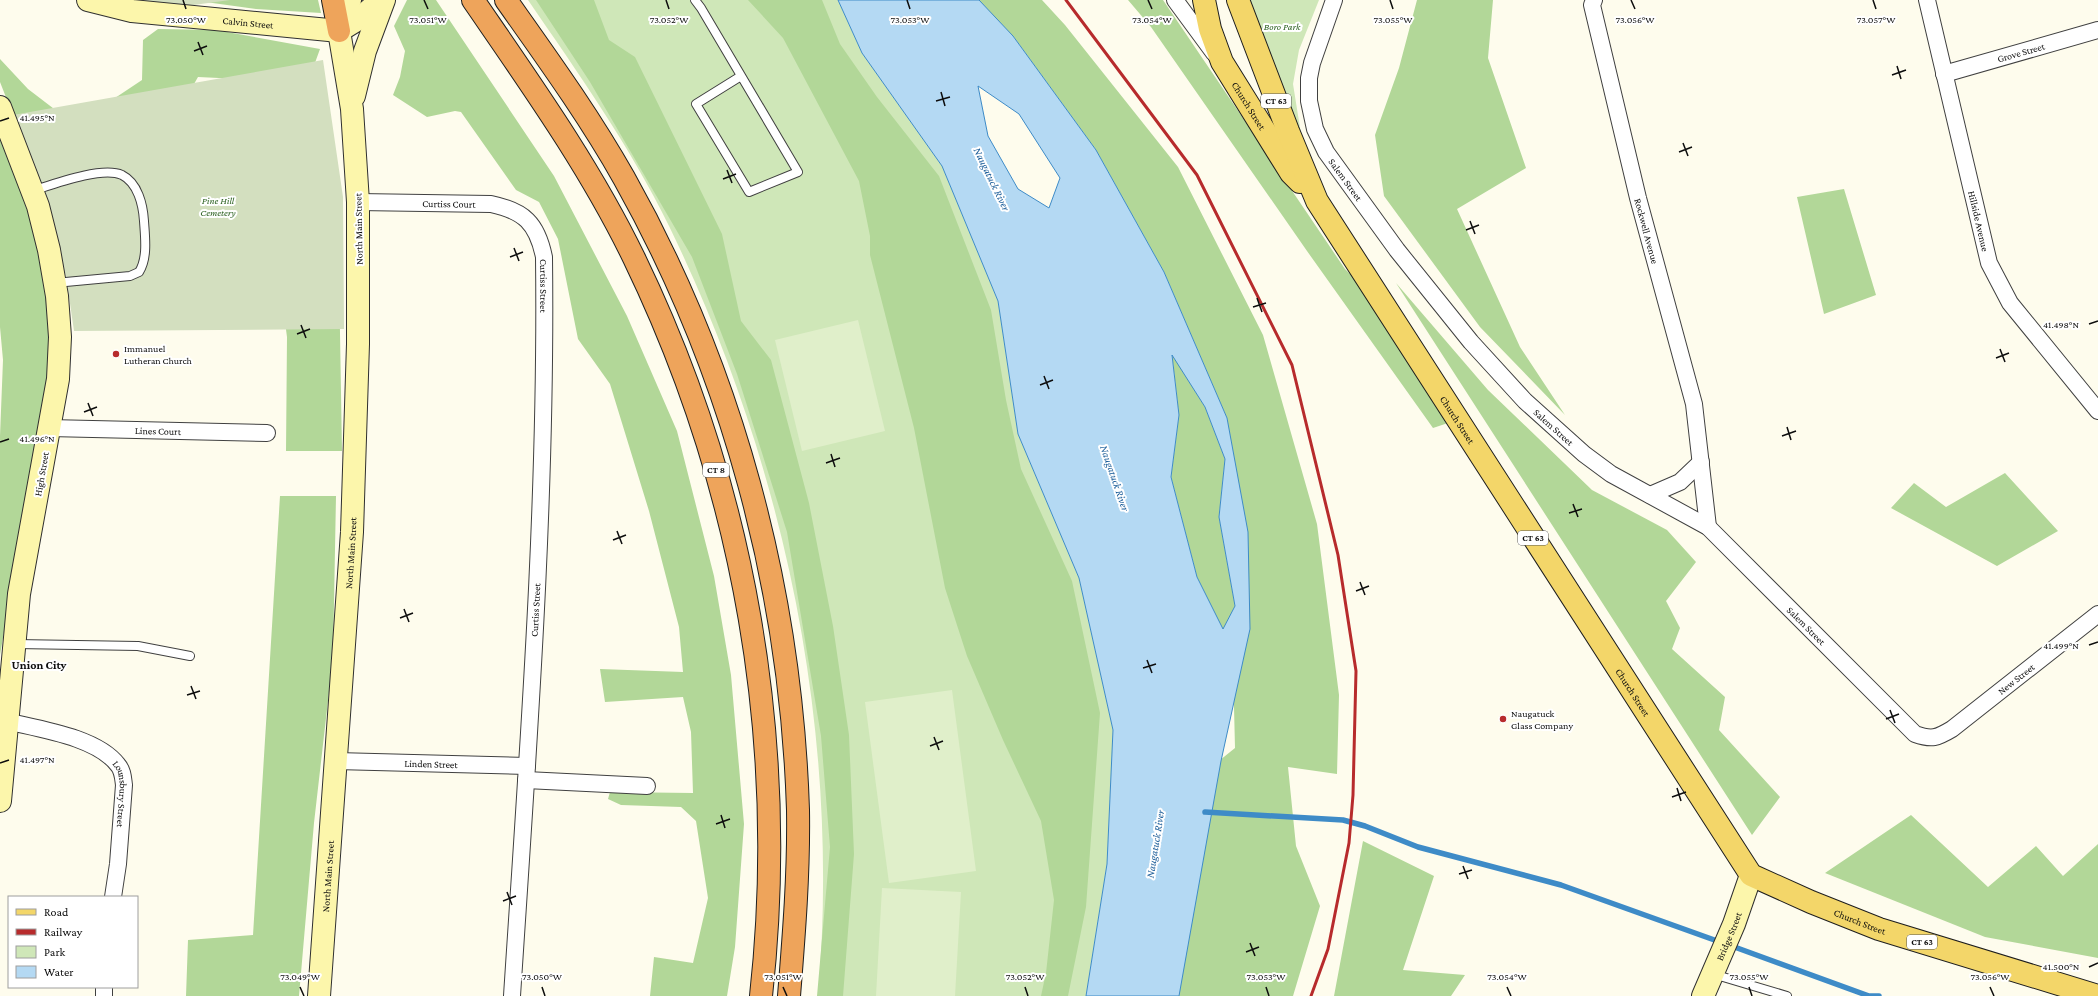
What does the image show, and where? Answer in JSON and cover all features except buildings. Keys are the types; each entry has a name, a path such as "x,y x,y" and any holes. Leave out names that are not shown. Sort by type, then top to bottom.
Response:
{"highway":[{"path":"333,0 339,31"},
{"name":"CT 8","path":"472,0 567,139 634,257 684,376 706,438 725,502 752,630 768,763 770,830 769,890 761,996"},
{"name":"CT 8","path":"506,0 588,121 623,177 654,236 683,296 708,359 730,420 749,483 766,548 778,610 788,679 794,742 798,810 798,874 789,996"}],"main road":[{"name":"Calvin Street","path":"88,0 132,11 339,31"},
{"path":"339,31 344,9 350,0"},
{"path":"339,31 360,18 381,0"},
{"name":"North Main Street","path":"352,109 365,51 384,0"},
{"name":"Church Street","path":"1204,0 1210,29 1222,62 1291,173 1316,201 1751,875 1811,902 1879,929 2098,996"},
{"name":"Church Street","path":"1238,0 1316,201"},
{"name":"North Main Street","path":"319,996 352,532 359,294 358,202 352,109 339,31"},
{"name":"High Street","path":"0,107 38,206 49,250 55,283 60,337 58,379 18,594 0,801"},
{"name":"Bridge Street","path":"1703,996 1734,924 1751,875"}],"street":[{"path":"1175,0 1197,32 1222,62"},
{"name":"Salem Street","path":"1334,0 1312,62 1309,78 1309,101 1315,129 1326,152 1397,250 1471,342 1525,400 1584,454 1611,474 1708,527 1915,734 1928,739 1940,736 1952,729"},
{"name":"Rockwell Avenue","path":"1594,0 1592,5 1638,198 1694,404 1708,527"},
{"name":"Hillside Avenue","path":"1927,0 1989,263 2010,303 2098,411"},
{"name":"Grove Street","path":"1944,74 2098,30"},
{"name":"Curtiss Court","path":"358,202 491,204 508,208 522,215 532,226"},
{"name":"Curtiss Street","path":"512,996 527,773 540,528 544,257 540,239 532,226"},
{"name":"Lines Court","path":"49,428 267,432"},
{"path":"1650,495 1680,482 1701,462"},
{"name":"New Street","path":"1952,729 2098,614"},
{"name":"Lounsbury Street","path":"6,721 73,736 103,752 118,765 123,774 124,785 118,864 113,896"},
{"name":"Linden Street","path":"336,761 527,773 647,786"}],"lane":[{"path":"695,0 741,76 798,172 749,192 696,104 741,76"},
{"path":"32,191 72,179 111,173 122,175 130,181 141,200 145,240 144,260 139,272 130,276 55,283"},
{"path":"14,644 138,646 190,656"},
{"path":"1716,967 1787,996"}],"green space":[{"path":"140,0 230,0 179,7"},
{"path":"191,0 318,0 321,13 256,9"},
{"path":"407,0 436,0 554,176 627,316 677,431 714,576 731,675 744,824 735,947 727,996 650,996 654,957 693,963 708,898 696,821 681,807 621,805 608,799 610,792 693,793 691,732 683,697 605,702 600,669 683,672 679,627 649,511 610,384 578,339 558,239 539,202 516,190 461,112 455,111 427,117 393,95 400,77 405,51 394,26"},
{"path":"528,0 838,0 862,53 942,166 998,301 1018,434 1079,578 1113,730 1107,864 1086,996 818,996 823,897 821,798 812,699 796,601 773,505 744,410 710,317 669,226 638,167 603,110"},
{"path":"536,0 594,0 609,40 635,57 722,234 741,321 771,360 809,503 833,626 849,735 854,854 843,996 817,996 830,847 821,736 787,532 737,374 692,257 590,82"},
{"path":"748,0 822,0 840,44 877,97 939,176 991,310 1006,400 1021,469 1072,581 1100,713 1086,907 1068,996 1041,996 1046,973 1054,900 1041,821 1003,740 967,656 945,588 914,428 870,255 870,236 859,181 783,38"},
{"path":"978,0 1042,0 1065,25 1178,167 1263,335 1317,524 1339,695 1337,774 1288,767 1296,846 1320,906 1293,996 1158,996 1199,777 1235,748 1233,666 1250,629 1227,418 1164,272 1096,150 1013,36"},
{"path":"1128,0 1163,0 1345,269 1353,277 1448,423 1433,428 1307,251 1151,27"},
{"name":"Boro Park","path":"1248,0 1319,0 1299,50 1293,84 1301,134"},
{"path":"1417,0 1493,0 1488,58 1526,168 1457,209 1520,347 1565,415 1480,327 1384,196 1375,135 1399,68"},
{"path":"158,29 216,30 320,49 308,82 198,77 174,119 40,156 11,110 0,82 0,59 28,89 62,115 103,106 142,80 143,40"},
{"name":"Pine Hill Cemetery","path":"323,60 343,197 344,329 74,331 66,276 13,115"},
{"path":"0,133 30,203 55,340 0,655 0,436 3,360 0,327"},
{"path":"1844,189 1876,295 1824,314 1797,197"},
{"path":"338,215 342,451 286,451 287,337 272,224"},
{"path":"1396,283 1488,390 1592,490 1667,530 1696,562 1666,601 1680,628 1672,649 1725,697 1719,730 1780,797 1752,835"},
{"path":"858,320 885,431 802,451 775,340"},
{"path":"1172,354 1205,407 1225,459 1219,517 1235,606 1223,630 1197,577 1171,477 1179,415"},
{"path":"2005,473 2058,531 1997,566 1891,508 1914,483 1946,507"},
{"path":"280,496 336,496 333,657 314,823 299,996 186,996 188,940 253,935"},
{"path":"952,690 976,871 889,883 865,702"},
{"path":"1911,815 1988,887 2036,846 2063,876 2098,844 2098,958 1985,937 1825,873"},
{"path":"1363,841 1434,876 1403,970 1465,975 1451,996 1334,996"},
{"path":"882,888 961,892 955,996 876,996"}],"water":[{"name":"Naugatuck River","path":"838,0 979,0 1013,36 1096,150 1164,272 1227,418 1248,532 1250,629 1221,761 1179,996 1086,996 1107,864 1113,730 1079,578 1018,434 998,301 942,166 862,53","holes":["978,86 1019,114 1060,178 1049,208 1018,189 988,136","1172,355 1205,407 1225,459 1219,517 1235,606 1223,629 1197,577 1171,477 1179,415"]}],"waterway":[{"path":"1205,812 1343,820 1365,826 1418,847 1561,885 1720,942"},
{"path":"1729,945 1869,996 1879,996"}],"railway":[{"path":"1066,0 1197,175 1292,365 1338,555 1356,671 1353,795 1349,843 1328,949 1311,996"}],"place":[{"name":"Immanuel Lutheran Church","path":"116,354"},
{"name":"Naugatuck Glass Company","path":"1503,719"}],"district":[{"name":"Union City","path":"39,665"}]}
